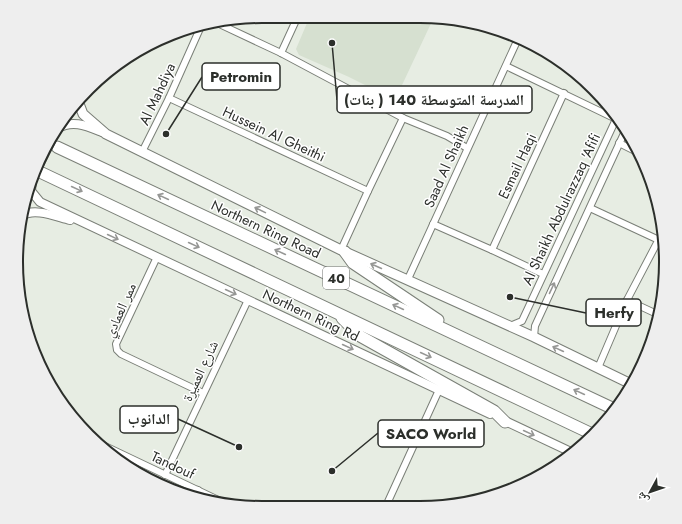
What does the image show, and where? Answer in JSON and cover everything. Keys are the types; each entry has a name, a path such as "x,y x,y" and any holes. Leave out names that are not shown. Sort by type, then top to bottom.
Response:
{"highway":[{"name":"Northern Ring Road","path":"57,147 610,407"},
{"name":"40","path":"38,178 337,313 588,432"},
{"path":"343,251 353,263 443,323 456,334"},
{"path":"337,313 360,336 494,411 505,422"}],"main road":[{"path":"80,106 84,114 91,122 106,134 343,251 534,337 627,382"}],"street":[{"path":"281,53 295,23"},
{"path":"224,26 281,53 403,118 447,136 467,148"},
{"name":"Al Mahdiya","path":"142,152 169,98 199,31"},
{"name":"Saad Al Shaikh","path":"408,279 516,43"},
{"path":"506,66 608,114"},
{"name":"Esmail Haqi","path":"492,250 564,93"},
{"name":"Hussein Al Gheithi","path":"169,98 368,192"},
{"path":"343,251 368,192 403,118"},
{"name":"Al Shaikh Abdulrazzaq 'Afifi","path":"522,321 614,122"},
{"path":"66,124 84,125 106,134"},
{"name":"Al Shaikh Abdulrazzaq 'Afifi","path":"534,337 535,326 623,136"},
{"path":"619,143 630,148"},
{"name":"Northern Ring Rd","path":"33,194 40,202 567,450"},
{"path":"590,208 658,239"},
{"path":"28,214 42,214 90,226"},
{"path":"434,224 543,274"},
{"path":"598,368 627,300 658,244"},
{"name":"ممر العمادي","path":"157,257 116,344 116,347 122,354 203,393"},
{"name":"شارع العميرة","path":"165,475 248,300"},
{"path":"627,300 653,312"},
{"path":"510,326 522,321 535,326"},
{"path":"388,501 439,390"},
{"name":"Tandouf","path":"116,451 207,494"}],"shaded area":[{"path":"307,23 431,24 395,100 349,77 299,55 296,49"}],"place":[{"name":"المدرسة المتوسطة 140 ( بنات)","path":"332,43"},
{"name":"Petromin","path":"166,134"},
{"name":"Herfy","path":"510,297"},
{"name":"الدانوب","path":"239,447"},
{"name":"SACO World","path":"332,471"}]}
